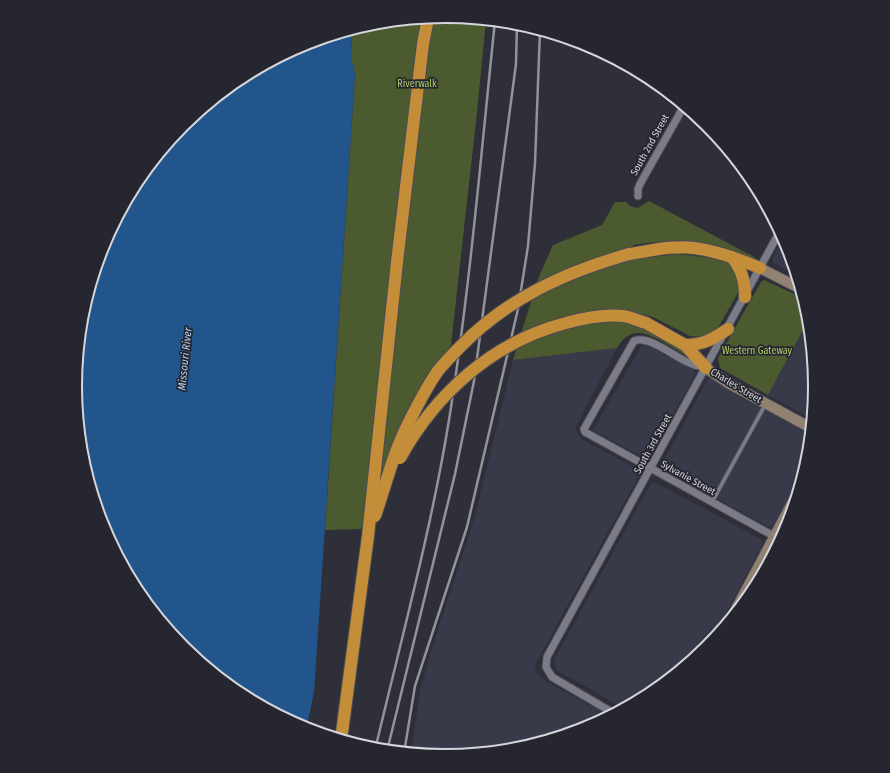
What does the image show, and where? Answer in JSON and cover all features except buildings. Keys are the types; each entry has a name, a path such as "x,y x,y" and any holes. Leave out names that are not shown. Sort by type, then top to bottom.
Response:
{"highway":[{"path":"343,735 365,555 393,293 425,24"},
{"path":"368,536 394,456 409,421 438,372 456,351 492,318 528,294 571,273 629,254 659,249 693,248 732,257 760,268"},
{"path":"732,257 740,268 745,281 745,297"},
{"path":"365,555 378,503 412,437 431,411 468,374 502,349 520,339 560,324 582,318 624,316 646,323 685,344 706,368"},
{"path":"685,344 696,345 709,342 728,329"},
{"path":"343,735 368,536 386,362"}],"main road":[{"path":"760,268 794,285"},
{"name":"Charles Street","path":"706,368 765,404 806,425"}],"street":[{"name":"South 2nd Street","path":"638,196 640,184 682,110"},
{"name":"South 3rd Street","path":"610,711 559,682 549,674 546,667 547,657 728,329 776,238"},
{"name":"Charles Street","path":"585,432 584,429 630,346 638,339 648,341 691,364 706,368"},
{"name":"Sylvanie Street","path":"585,432 776,537"}],"lane":[{"path":"712,502 765,404"}],"shaded area":[{"path":"780,245 790,272 773,262 773,257"},
{"path":"804,329 808,363 807,416 768,395"},
{"path":"643,343 696,373 649,458 646,459 593,430"},
{"path":"617,348 575,428 581,439 638,469 640,474 535,665 536,673 549,683 605,713 562,731 516,743 469,749 445,750 412,748 420,691 431,651 475,516 513,360"},
{"path":"710,378 805,430 802,457 793,490 774,524 769,527 663,469 661,466 707,380"},
{"path":"655,482 761,539 763,543 718,626 685,660 647,689 619,706 558,671 554,664 555,658 651,483"}],"green space":[{"name":"Riverwalk","path":"445,23 485,25 451,345 432,372 398,435 361,529 325,530 355,74 351,58 352,35 398,26 421,24"},
{"path":"649,201 756,258 706,243 664,241 633,245 636,259 678,254 719,259 720,257 724,259 735,271 740,286 739,291 714,333 705,337 690,336 653,317 636,313 634,324 666,337 695,361 666,343 642,333 636,333 625,338 617,348 513,360 538,279 553,245 602,225 615,202 626,202 630,206 638,208"},
{"name":"Western Gateway","path":"764,280 797,295 804,329 768,395 720,368 718,358 761,282"}],"water":[{"name":"Missouri River","path":"352,35 351,58 355,74 314,692 308,723 284,713 243,689 205,660 188,644 157,608 130,568 119,547 109,526 94,481 88,457 82,410 82,363 88,316 94,292 109,247 130,205 157,165 188,129 205,113 243,84 284,60 328,42"}],"railway":[{"path":"377,743 425,544 449,420 469,271 494,26"},
{"path":"388,745 455,474 474,381 516,64 517,30"},
{"path":"405,748 415,686 467,527 518,309 528,246 535,163 540,35"}]}
